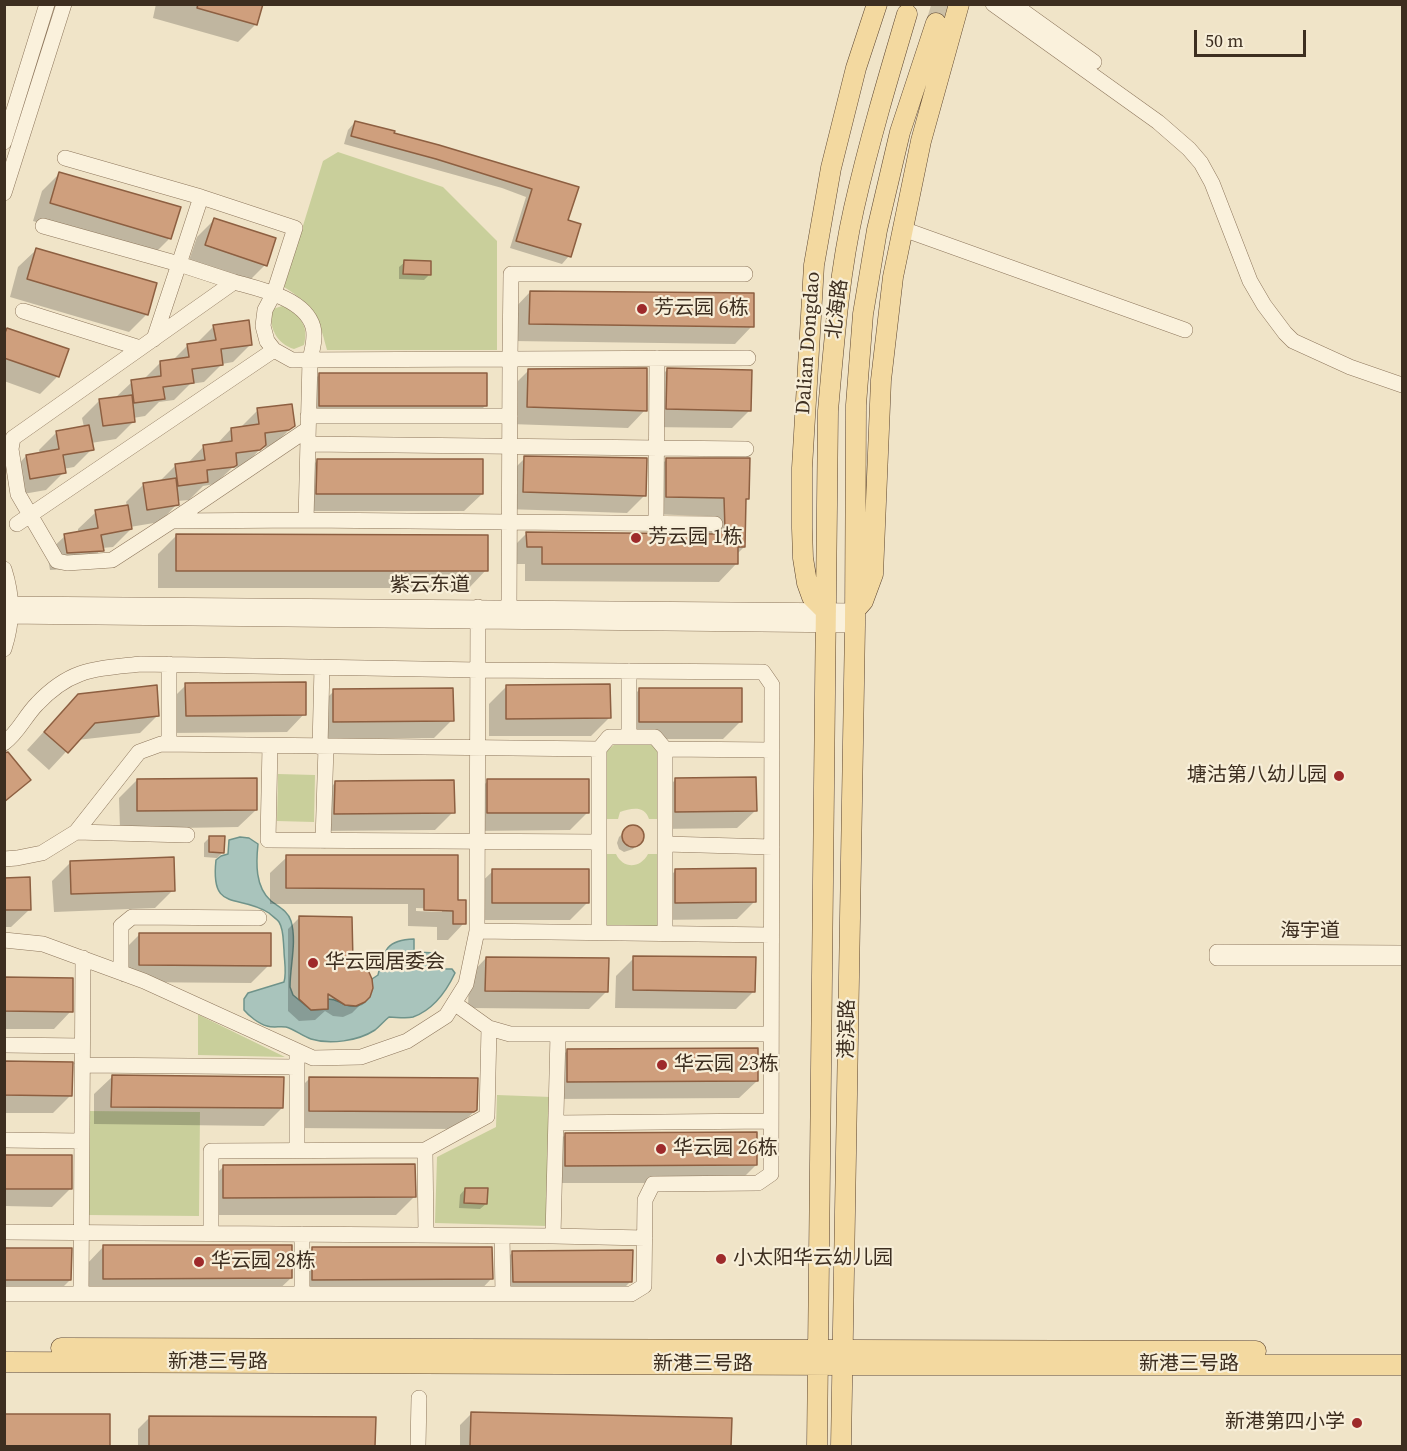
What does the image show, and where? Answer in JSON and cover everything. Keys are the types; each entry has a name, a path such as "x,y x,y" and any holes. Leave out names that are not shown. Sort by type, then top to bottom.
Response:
{"main road":[{"name":"Dalian Dongdao","path":"826,618 812,597 807,583 802,538 802,457 814,265 831,168 856,69 878,4"},
{"path":"855,618 873,574 881,380 893,277 921,141 959,4"},
{"name":"北海路","path":"826,618 828,411 837,310 854,208 907,14"},
{"name":"北海路","path":"855,618 856,405 868,275 900,132 936,23"},
{"name":"港滨路","path":"818,1446 826,618"},
{"name":"港滨路","path":"841,1446 855,618"},
{"path":"765,1358 793,1361 818,1358 831,1335 844,1301"},
{"path":"765,1358 804,1333 814,1318 818,1302"},
{"name":"新港三号路","path":"4,1348 765,1358"},
{"name":"新港三号路","path":"818,1358 1402,1352"},
{"name":"新港三号路","path":"4,1362 765,1358"},
{"name":"新港三号路","path":"843,1358 1402,1365"}],"street":[{"path":"4,142 47,4"},
{"path":"4,193 64,4"},
{"path":"993,4 1158,122 1189,149 1201,163 1212,183 1243,264 1264,305 1285,333 1293,340 1350,367 1402,385"},
{"path":"1013,4 1150,104 1196,144 1228,197 1250,260 1268,296 1294,331 1316,350"},
{"path":"65,158 201,197 295,228 274,293 265,310 263,326 267,341 274,350 292,360 748,358"},
{"path":"154,339 201,197"},
{"path":"43,226 274,293 303,309 313,327 314,345 310,360 306,520"},
{"path":"903,229 1185,330"},
{"path":"508,615 511,274 745,274"},
{"path":"234,282 13,438 11,449 18,494 57,561 67,563 112,560 308,430 510,416"},
{"path":"23,311 140,348"},
{"path":"17,524 274,350"},
{"path":"656,524 657,358"},
{"path":"308,430 509,446 746,449"},
{"path":"172,521 715,524"},
{"path":"4,569 9,585 5,648"},
{"path":"5,648 12,633 21,624 46,610"},
{"name":"紫云东道","path":"8,612 46,610 855,618"},
{"path":"4,940 43,944 121,972 220,1014 313,1058 361,1057 407,1041 446,1016 466,984 477,932 478,614"},
{"path":"4,743 36,705 62,682 87,670 141,664 763,672 772,685 771,1174 758,1183 653,1184 645,1200 644,1286 631,1294 4,1294"},
{"path":"169,664 169,744"},
{"path":"321,667 323,841"},
{"path":"629,671 629,737"},
{"path":"599,933 599,748 609,737 655,737 665,749 665,934"},
{"path":"4,858 42,853 76,832 139,752 161,744 477,749 599,748"},
{"path":"270,746 268,840 599,842"},
{"path":"665,749 772,750"},
{"path":"76,832 187,835"},
{"path":"665,844 772,847"},
{"path":"121,972 121,926 132,917 259,918"},
{"path":"477,932 771,935"},
{"name":"海宇道","path":"1402,953 1217,955 1402,958"},
{"path":"81,1294 83,958"},
{"path":"454,1003 489,1028 510,1034 771,1034"},
{"path":"211,1233 211,1151 425,1150 488,1116 489,1028"},
{"path":"553,1236 558,1034"},
{"path":"4,1045 82,1046"},
{"path":"297,1050 297,1151"},
{"path":"82,1065 297,1067"},
{"path":"556,1123 771,1121"},
{"path":"4,1140 81,1141"},
{"path":"425,1150 426,1235"},
{"path":"4,1232 645,1238"},
{"path":"302,1234 302,1294"},
{"path":"502,1236 503,1294"},
{"path":"418,1446 419,1398"}],"green space":[{"path":"338,152 443,187 497,241 497,350 327,350 314,313 303,300 284,287 323,161"},
{"path":"282,306 302,321 305,332 304,345 294,349 288,347 275,334 271,315 273,309"},
{"path":"615,744 651,744 659,753 660,819 649,819 644,811 629,809 620,812 618,819 606,819 607,751"},
{"path":"278,774 315,775 314,822 277,821"},
{"path":"606,854 616,854 627,865 636,865 648,854 660,854 660,927 606,927"},
{"path":"199,1015 285,1057 198,1055"},
{"path":"497,1095 551,1097 547,1226 435,1223 437,1157 496,1127"},
{"path":"88,1111 200,1112 199,1216 87,1215"}],"water":[{"path":"240,837 249,838 258,844 257,867 262,889 271,901 283,909 290,918 293,929 293,954 290,987 293,995 311,1010 328,1009 328,999 346,1005 359,1006 369,995 372,979 378,975 382,959 388,948 392,944 405,940 414,939 414,952 436,953 436,969 452,969 455,973 443,993 433,1005 420,1014 410,1018 389,1017 368,1034 344,1041 319,1041 289,1028 269,1027 254,1020 244,1010 244,999 248,993 284,982 283,939 279,922 269,913 258,907 229,899 222,895 218,888 215,877 216,860 228,854 229,840"}],"building":[{"path":"198,4 263,4 257,25 197,8"},
{"path":"355,121 579,187 568,220 581,224 571,257 516,241 532,189 436,159 351,136"},
{"path":"59,172 181,207 171,239 50,203"},
{"path":"214,218 276,238 267,266 205,245"},
{"path":"36,248 157,283 148,315 27,279"},
{"path":"404,260 431,261 431,275 403,274"},
{"name":"芳云园 6栋","path":"530,291 754,293 754,327 529,324"},
{"path":"249,320 252,345 221,349 223,365 192,369 194,383 163,387 165,399 134,403 131,380 161,376 160,361 189,357 187,344 216,340 213,325"},
{"path":"7,328 69,349 59,377 4,358 4,335"},
{"path":"647,368 647,411 527,407 528,369"},
{"path":"667,368 752,370 751,411 666,409"},
{"path":"319,373 487,373 487,406 319,406"},
{"path":"132,395 135,422 103,426 99,399"},
{"path":"292,404 295,426 289,430 265,433 266,445 260,450 236,453 237,465 234,467 207,470 208,482 178,486 175,464 205,460 203,445 232,441 231,428 259,424 257,408"},
{"path":"89,425 94,450 63,455 66,473 30,479 26,455 59,449 56,431"},
{"path":"524,456 647,458 646,496 523,492"},
{"name":"芳云园 1栋","path":"666,458 750,458 745,547 738,547 738,564 542,564 542,547 527,547 526,532 715,534 725,530 724,498 666,497"},
{"path":"317,459 483,459 483,494 316,494"},
{"path":"176,478 179,505 147,510 143,483"},
{"path":"128,505 132,529 101,535 104,551 67,553 64,534 98,528 95,510"},
{"path":"176,534 488,535 488,571 176,571"},
{"path":"306,682 306,715 186,716 185,683"},
{"path":"610,684 611,718 506,719 506,685"},
{"path":"157,685 159,716 95,723 68,753 44,732 78,694"},
{"path":"453,688 454,721 333,722 333,689"},
{"path":"639,688 742,688 742,722 639,722"},
{"path":"8,752 31,780 4,802 4,753"},
{"path":"756,777 757,811 675,812 675,778"},
{"path":"257,778 257,810 137,811 137,779"},
{"path":"487,779 589,779 589,813 487,813"},
{"path":"454,780 455,813 334,814 335,781"},
{"path":"633,825 641,828 644,836 641,844 633,847 625,844 622,836 625,828"},
{"path":"209,836 225,836 224,853 209,852"},
{"path":"286,855 458,855 458,900 466,900 466,924 453,924 453,911 424,910 424,889 286,888"},
{"path":"174,857 175,891 71,894 70,861"},
{"path":"756,868 756,902 675,903 675,869"},
{"path":"492,869 589,869 589,903 492,903"},
{"path":"30,877 31,910 4,910 4,878"},
{"name":"华云园居委会","path":"299,916 352,917 353,962 368,970 372,979 373,988 370,997 365,1002 356,1006 345,1005 328,994 328,1009 311,1010 299,999"},
{"path":"139,933 271,933 271,966 139,965"},
{"path":"633,956 756,957 755,992 633,990"},
{"path":"486,957 609,958 608,992 485,991"},
{"path":"4,977 73,978 73,1012 4,1011"},
{"name":"华云园 23栋","path":"758,1048 758,1081 567,1082 567,1049"},
{"path":"4,1061 73,1062 72,1096 4,1095"},
{"path":"112,1075 284,1077 283,1108 111,1107"},
{"path":"309,1077 478,1078 477,1110 474,1112 309,1111"},
{"name":"华云园 26栋","path":"757,1132 757,1165 565,1166 565,1133"},
{"path":"4,1155 72,1155 72,1189 4,1189"},
{"path":"415,1164 416,1197 223,1198 223,1165"},
{"path":"465,1188 488,1188 487,1204 464,1203"},
{"name":"华云园 28栋","path":"103,1245 292,1245 292,1278 103,1279"},
{"path":"312,1247 492,1247 493,1279 312,1280"},
{"path":"4,1248 72,1248 71,1280 4,1280"},
{"path":"633,1250 632,1282 513,1282 512,1251"},
{"path":"471,1412 732,1418 731,1446 470,1446"},
{"path":"4,1414 110,1414 110,1446 4,1446"},
{"path":"149,1416 376,1417 375,1446 149,1446"}],"tunnel":[{"path":"936,23 942,4"}],"place":[{"name":"芳云园 6栋","path":"642,309"},
{"name":"芳云园 1栋","path":"636,538"},
{"name":"塘沽第八幼儿园","path":"1339,776"},
{"name":"华云园居委会","path":"313,963"},
{"name":"华云园 23栋","path":"662,1065"},
{"name":"华云园 26栋","path":"661,1149"},
{"name":"小太阳华云幼儿园","path":"721,1259"},
{"name":"华云园 28栋","path":"199,1262"},
{"name":"新港第四小学","path":"1357,1423"}]}
